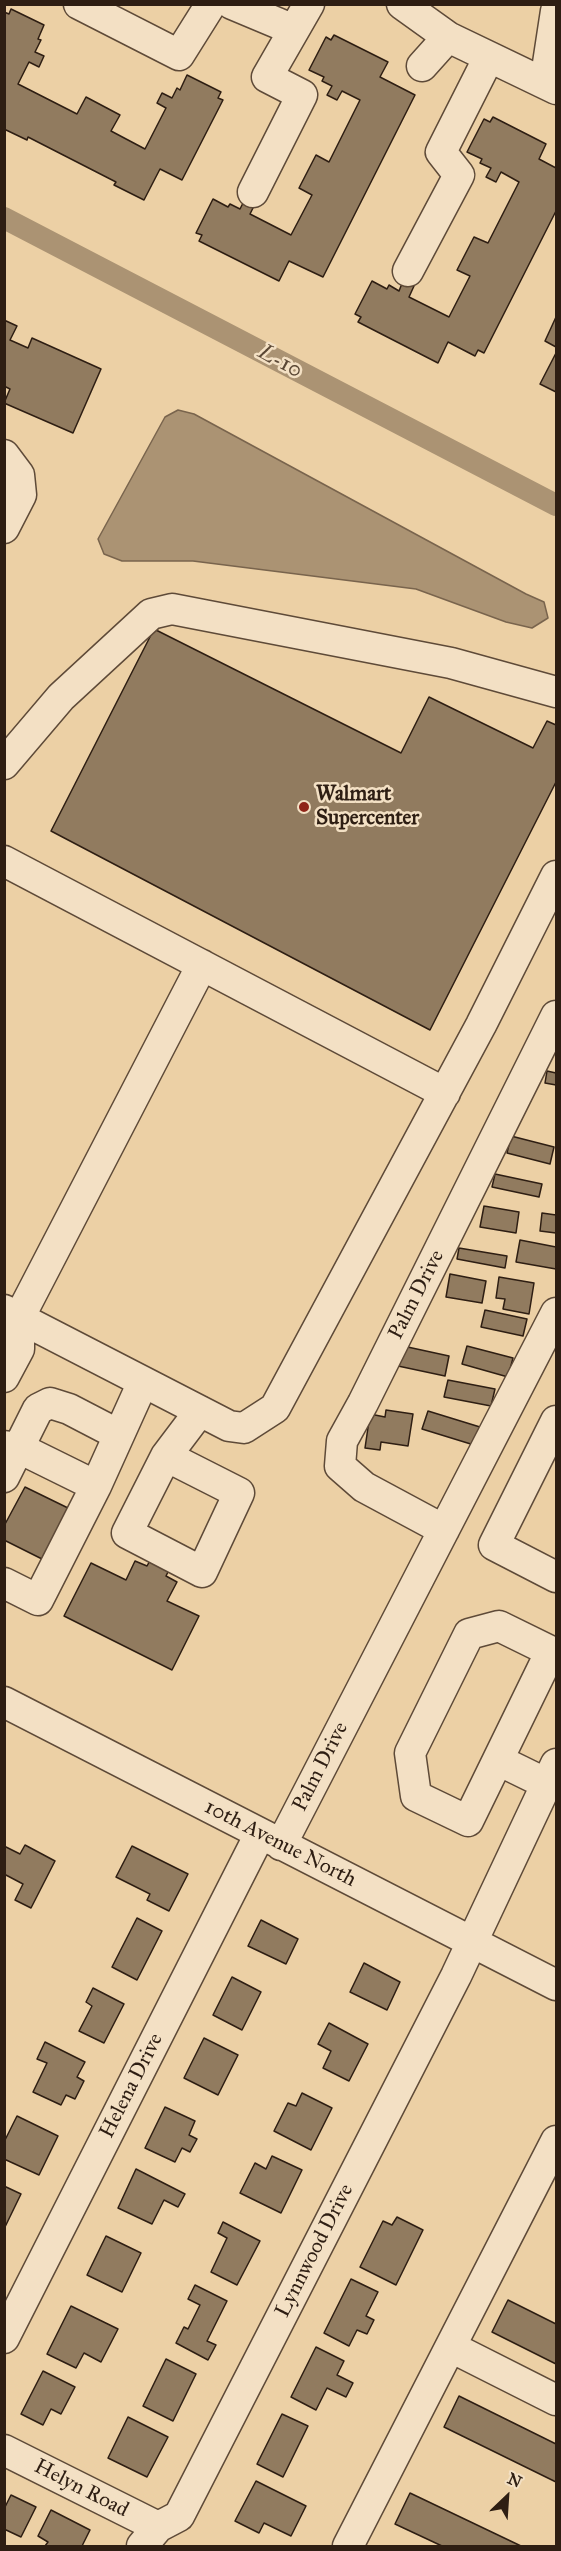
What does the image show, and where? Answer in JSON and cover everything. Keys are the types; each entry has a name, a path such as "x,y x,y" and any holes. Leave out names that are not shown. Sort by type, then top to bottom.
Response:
{"street":[{"path":"79,4 179,55 211,4"},
{"path":"232,4 301,17 267,77 302,95 253,192"},
{"path":"402,4 448,37 551,86 556,21"},
{"path":"422,66 448,37"},
{"path":"408,271 459,176 441,152 489,57"},
{"path":"4,455 20,475 21,495 4,528"},
{"path":"4,765 61,697 151,614 172,609 451,663 556,692"},
{"path":"4,861 445,1093"},
{"path":"9,1318 229,1426 244,1428 275,1408 445,1093 556,876"},
{"path":"4,1377 19,1349 9,1318 202,965"},
{"name":"Palm Drive","path":"444,1530 364,1487 340,1466 342,1441 369,1392 556,1016"},
{"name":"Palm Drive","path":"271,1839 444,1530 556,1313"},
{"path":"4,1583 38,1600 96,1486 143,1382"},
{"path":"4,1477 12,1447 38,1409 50,1403 69,1408 119,1435"},
{"path":"166,1456 200,1411"},
{"path":"556,1421 494,1545 556,1577"},
{"path":"12,1447 96,1486"},
{"path":"499,1626 554,1652 468,1821 416,1796 410,1752 469,1634 499,1626"},
{"name":"10th Avenue North","path":"7,1708 271,1839 556,1985"},
{"path":"498,1760 552,1774"},
{"name":"Lynnwood Drive","path":"150,2537 179,2516 445,1997 552,1774"},
{"name":"Helena Drive","path":"4,2338 271,1839"},
{"path":"356,2544 451,2347 556,2141"},
{"path":"451,2347 556,2400"},
{"name":"Helyn Road","path":"4,2450 150,2537"}],"shaded area":[{"path":"178,410 194,414 544,602 548,618 532,628 506,622 416,589 193,561 122,561 104,554 98,539 165,417"}],"building":[{"path":"11,9 44,25 38,39 41,40 35,52 44,56 39,67 29,62 18,84 77,114 86,97 120,115 111,131 145,149 166,108 157,103 162,93 172,98 177,88 180,90 187,75 221,92 218,98 223,100 182,180 160,169 144,200 114,185 116,182 28,137 27,140 4,129 4,12 9,14"},
{"path":"334,35 388,62 380,77 415,95 323,277 289,261 279,281 199,241 202,235 196,233 213,199 228,207 230,204 240,209 245,199 255,204 250,214 291,235 312,195 299,188 316,155 329,162 360,100 342,91 337,100 327,95 332,86 322,81 324,77 309,70 326,37 331,40"},
{"path":"493,117 546,144 539,159 556,168 556,211 484,353 478,350 475,356 448,342 438,363 358,322 361,317 355,314 372,281 387,289 389,285 399,291 403,281 414,286 409,297 449,317 470,276 457,270 474,237 488,243 519,182 501,172 496,182 486,177 491,168 480,163 482,159 467,152 484,119 490,122"},
{"path":"556,317 556,347 545,341"},
{"path":"4,320 17,326 10,340 28,348 32,338 101,369 73,433 4,403 10,389 4,386"},
{"path":"556,353 556,392 540,384"},
{"name":"Walmart Supercenter","path":"154,629 401,753 429,697 533,748 547,721 556,725 556,782 430,1030 51,831"},
{"path":"547,1071 556,1073 556,1085 545,1083"},
{"path":"511,1136 554,1147 550,1164 507,1153"},
{"path":"495,1174 542,1184 539,1197 492,1187"},
{"path":"484,1206 519,1212 516,1233 480,1227"},
{"path":"542,1213 556,1215 556,1233 540,1231"},
{"path":"520,1240 556,1247 556,1269 516,1262"},
{"path":"459,1248 507,1256 505,1268 457,1259"},
{"path":"450,1274 486,1281 482,1303 446,1297"},
{"path":"499,1277 534,1283 529,1314 503,1309 505,1299 496,1298"},
{"path":"485,1310 527,1319 523,1336 481,1327"},
{"path":"403,1346 449,1356 445,1376 398,1366"},
{"path":"467,1346 513,1358 508,1377 462,1364"},
{"path":"448,1380 495,1389 491,1406 444,1397"},
{"path":"386,1410 413,1414 408,1446 381,1442 380,1450 365,1448 370,1414 385,1417"},
{"path":"428,1411 480,1427 474,1445 422,1429"},
{"path":"25,1487 68,1508 42,1559 4,1540 4,1526"},
{"path":"153,1555 172,1564 166,1576 177,1582 167,1601 199,1616 172,1670 64,1616 91,1563 126,1580 135,1561 147,1566"},
{"path":"25,1845 55,1861 31,1908 15,1900 23,1884 4,1874 4,1846 20,1854"},
{"path":"132,1846 188,1874 169,1911 147,1900 150,1894 116,1877"},
{"path":"137,1918 162,1931 137,1980 112,1967"},
{"path":"261,1920 298,1939 286,1964 248,1946"},
{"path":"364,1963 400,1982 387,2010 350,1992"},
{"path":"232,1977 261,1992 242,2030 213,2015"},
{"path":"93,1988 124,2004 104,2043 79,2031 92,2006 86,2002"},
{"path":"329,2023 368,2044 349,2081 323,2068 331,2051 318,2044"},
{"path":"204,2038 238,2055 218,2095 184,2078"},
{"path":"45,2042 85,2062 77,2077 84,2081 75,2099 66,2095 61,2105 33,2092 47,2063 37,2059"},
{"path":"302,2093 332,2108 311,2150 274,2131 288,2103 296,2106"},
{"path":"165,2107 195,2121 189,2135 197,2139 190,2152 182,2148 175,2162 145,2148"},
{"path":"17,2116 58,2136 39,2175 4,2159 4,2142"},
{"path":"272,2156 302,2170 281,2213 240,2193 255,2163 266,2169"},
{"path":"136,2169 185,2194 178,2207 164,2200 152,2224 118,2208"},
{"path":"4,2186 21,2194 4,2229"},
{"path":"397,2217 423,2230 396,2285 360,2267 383,2221 392,2225"},
{"path":"223,2222 260,2241 237,2285 211,2272 227,2238 218,2233"},
{"path":"106,2236 141,2253 122,2292 87,2275"},
{"path":"351,2279 378,2292 366,2316 374,2320 367,2334 357,2330 349,2346 324,2333"},
{"path":"195,2285 227,2301 207,2341 216,2345 208,2360 176,2343 184,2327 188,2329 200,2305 188,2299"},
{"path":"508,2300 556,2324 556,2364 492,2332"},
{"path":"71,2306 118,2329 101,2362 84,2353 76,2368 47,2354"},
{"path":"316,2347 344,2361 337,2375 353,2383 346,2397 327,2388 316,2410 291,2397"},
{"path":"166,2359 196,2374 173,2421 143,2406"},
{"path":"43,2371 75,2387 61,2414 51,2409 43,2425 21,2414"},
{"path":"459,2396 556,2444 556,2482 444,2427"},
{"path":"282,2414 308,2426 283,2477 257,2464"},
{"path":"128,2417 168,2437 147,2477 108,2458"},
{"path":"256,2481 306,2506 291,2536 264,2523 259,2533 235,2521"},
{"path":"410,2493 521,2546 442,2546 395,2524"},
{"path":"11,2495 36,2507 21,2537 4,2529 4,2509"},
{"path":"51,2510 90,2530 82,2546 45,2546 48,2542 38,2536"}],"waterway":[{"name":"L-10","path":"4,218 556,505"}],"place":[{"name":"Walmart Supercenter","path":"304,807"}]}
